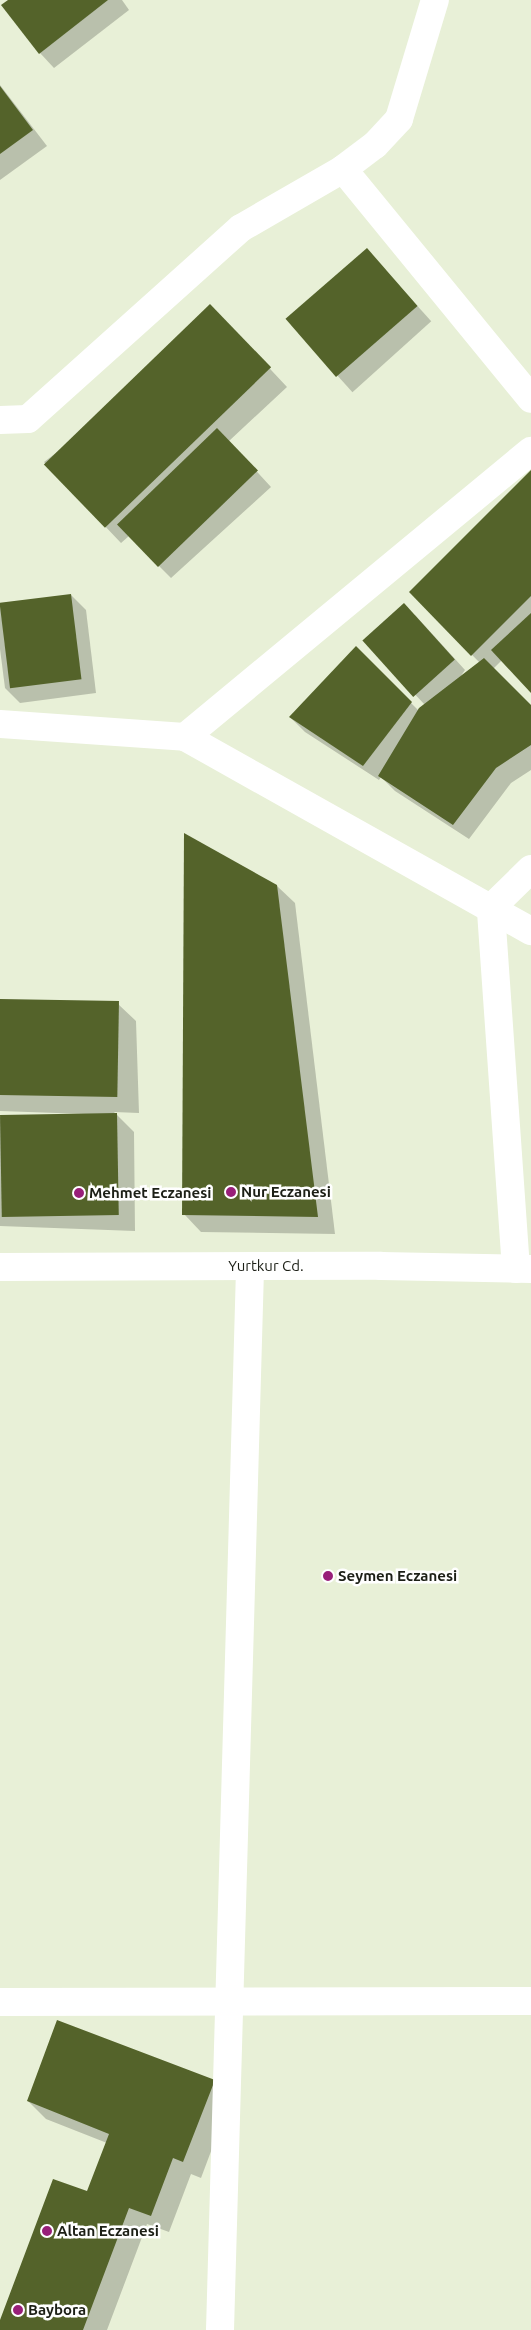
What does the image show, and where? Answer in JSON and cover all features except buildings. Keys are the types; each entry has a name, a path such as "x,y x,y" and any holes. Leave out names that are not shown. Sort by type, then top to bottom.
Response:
{"street":[{"path":"0,420 28,419 241,228 343,169 375,145 399,119 435,0"},
{"path":"343,169 531,398"},
{"path":"185,737 531,451"},
{"path":"0,724 185,737 531,931"},
{"path":"490,908 531,869"},
{"path":"490,908 524,1269"},
{"path":"220,2330 250,1266"},
{"name":"Yurtkur Cd.","path":"0,1267 250,1266 524,1269"},
{"path":"0,2002 531,2001"}],"place":[{"name":"Nur Eczanesi","path":"231,1192"},
{"name":"Mehmet Eczanesi","path":"79,1193"},
{"name":"Seymen Eczanesi","path":"328,1576"},
{"name":"Altan Eczanesi","path":"47,2231"},
{"name":"Baybora","path":"18,2310"}]}
